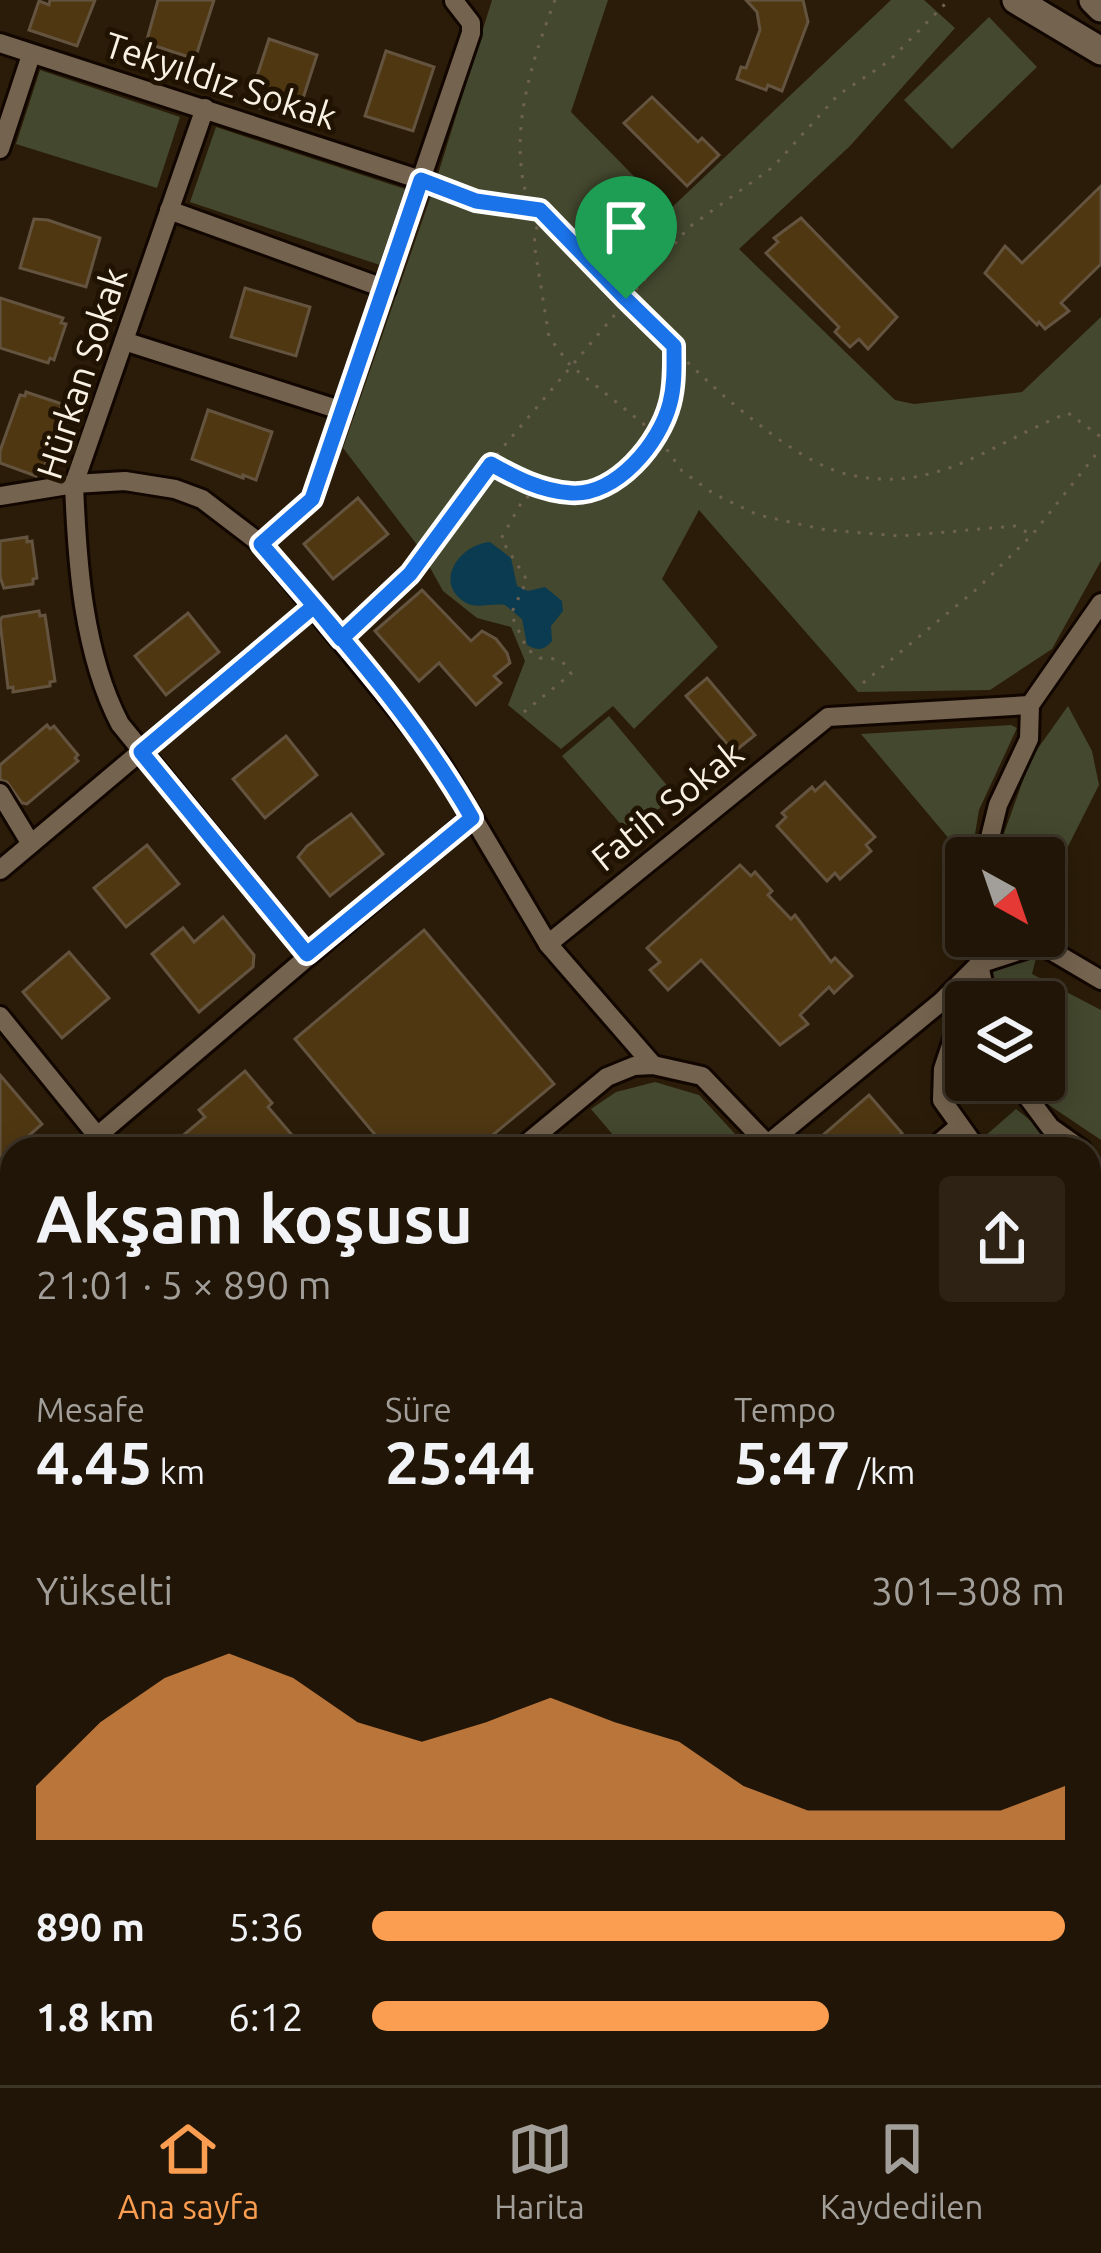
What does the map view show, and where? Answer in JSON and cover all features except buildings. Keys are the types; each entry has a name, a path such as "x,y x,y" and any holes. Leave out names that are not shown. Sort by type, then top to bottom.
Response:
{"street":[{"path":"261,544 312,499 472,32 471,22 454,0"},
{"path":"1016,0 1101,51"},
{"path":"1093,0 1101,8"},
{"name":"Tekyıldız Sokak","path":"0,43 421,180"},
{"path":"0,149 31,55"},
{"name":"Hürkan Sokak","path":"205,108 74,484 76,548 102,689 120,724 307,954"},
{"path":"169,210 386,289"},
{"path":"124,341 343,411"},
{"path":"0,496 125,481 176,489 202,499 261,544 440,762 548,944 653,1065"},
{"path":"990,837 998,805 1029,740 1030,705 1101,603"},
{"path":"0,870 314,606"},
{"name":"Fatih Sokak","path":"548,944 828,717 1030,705"},
{"path":"0,793 31,844"},
{"path":"105,1137 307,954 472,818"},
{"path":"782,1137 920,1021 979,964 1040,944 1101,980"},
{"path":"979,957 983,981"},
{"path":"967,1137 942,1100 943,1069 979,964"},
{"path":"0,1016 90,1137"},
{"path":"534,1137 607,1077 634,1066 653,1065 702,1076 760,1137"},
{"path":"1031,1101 1050,1127 1065,1137"},
{"path":"946,1137 958,1127"}],"path":[{"path":"555,0 521,110 524,190 728,400 806,456 846,474 910,478 962,466 1068,413 1101,437"},
{"path":"341,639 410,574 570,364 688,228 773,167 838,95 889,61 949,0"},
{"path":"421,180 476,201 540,210"},
{"path":"540,210 534,243 549,337 570,364 656,434 682,471 714,494 758,515 826,530 902,536 1015,526 1032,535"},
{"path":"491,464 523,482 575,494 620,476 656,434 671,401 674,346"},
{"path":"863,683 978,588 1032,535 1101,448"},
{"path":"524,712 571,674 555,658 540,658 527,649 511,614 527,580 501,539 524,498 551,490"}],"green space":[{"path":"492,0 608,0 571,112 668,211 891,0 924,0 955,28 850,146 739,249 895,400 914,404 1022,392 1101,317 1101,561 1052,649 990,690 858,692 699,510 662,579 718,647 634,729 613,706 561,749 508,705 525,661 511,627 477,618 443,591 418,546 343,448 434,187"},
{"path":"989,17 1037,67 952,149 904,100"},
{"path":"40,70 180,117 157,188 16,144"},
{"path":"216,127 408,190 383,266 190,202"},
{"path":"1068,706 1092,751 1099,785 1065,852 1065,837 1003,837 1031,758"},
{"path":"609,716 675,795 629,834 562,756"},
{"path":"1017,728 979,810 974,837 948,837 861,734"},
{"path":"1036,958 1032,974 1045,981 987,981 993,966"},
{"path":"1065,991 1101,1010 1101,1137 1045,1101 1065,1101"},
{"path":"655,1082 699,1095 738,1137 615,1137 591,1109 616,1092"},
{"path":"1016,1109 1052,1137 984,1137"}],"water":[{"path":"490,542 511,558 517,586 528,591 545,587 562,601 563,611 551,626 552,641 543,648 527,645 522,619 505,605 471,605 451,585 460,557"}],"route":[{"path":"626,299 540,210 476,201 421,180 312,499 261,544 314,606 440,762 472,818 307,954 141,752 314,606 341,639 410,574 491,464 523,482 575,494 620,476 664,422 674,380 674,346 626,299"}]}
